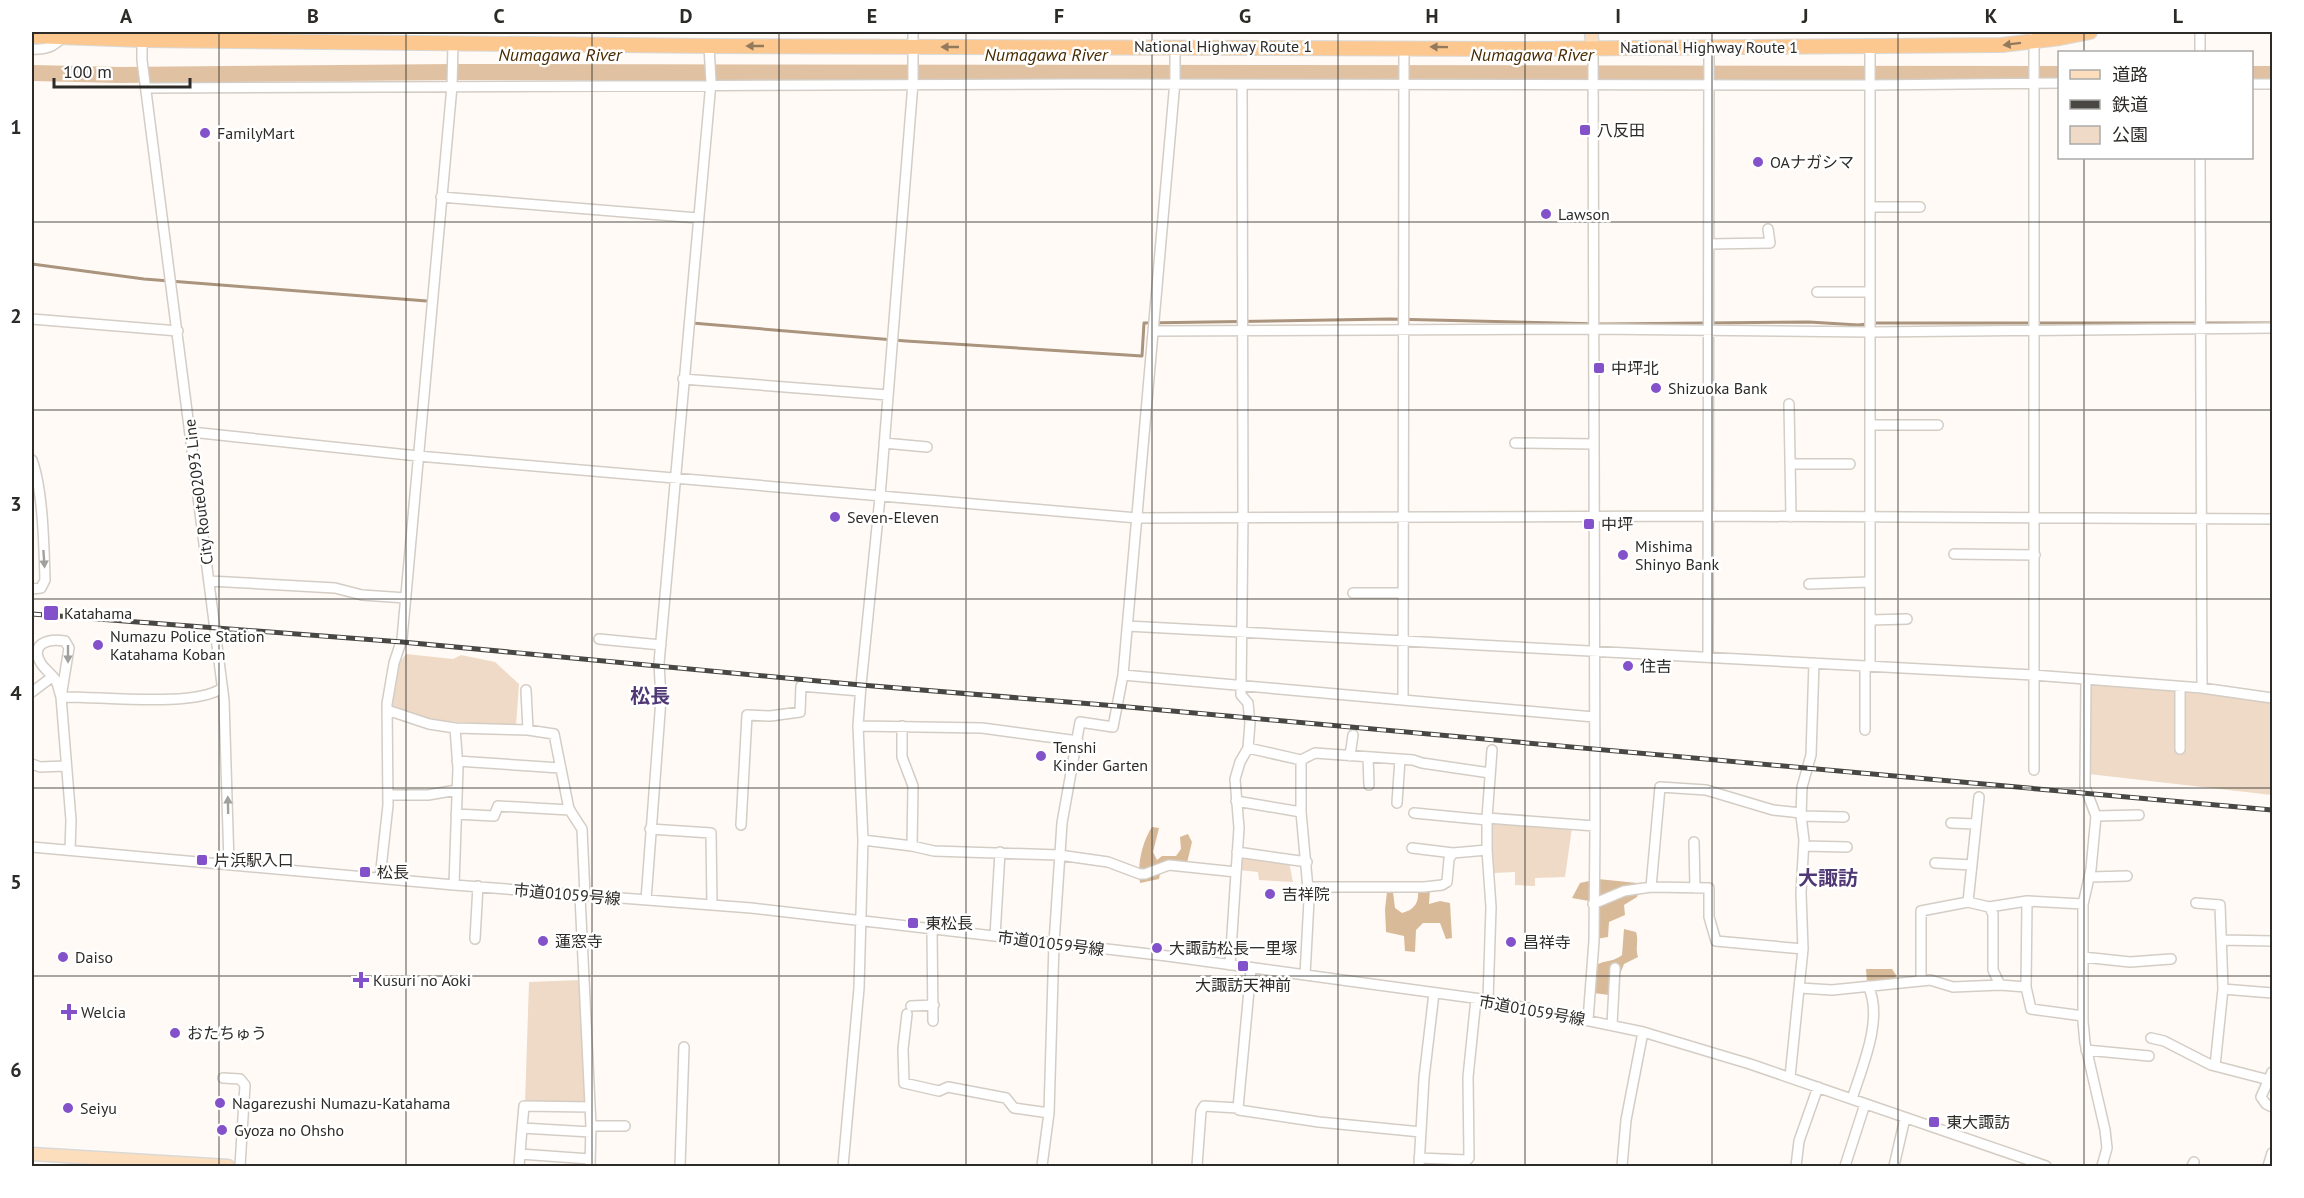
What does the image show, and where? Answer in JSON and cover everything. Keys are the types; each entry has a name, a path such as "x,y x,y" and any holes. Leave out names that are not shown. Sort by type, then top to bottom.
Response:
{"highway":[{"name":"National Highway Route 1","path":"32,36 142,36 453,43 709,52 1175,53 1404,47 1593,54 1870,53 2002,45 2034,36 2090,32"}],"main road":[{"path":"1591,32 1593,54"},
{"path":"32,1154 228,1167"}],"street":[{"path":"843,1167 855,1044 861,921 863,840 858,726 860,691 880,497 893,339 913,85 913,32"},
{"path":"2200,32 2200,51"},
{"path":"142,36 142,60 146,86 710,83 1594,84 2034,80 2058,83"},
{"path":"2034,36 2034,770"},
{"path":"32,49 42,50 53,46 63,37"},
{"path":"380,878 388,795 387,710 394,663 402,642 452,84 453,43"},
{"path":"1403,700 1404,47"},
{"path":"646,900 660,699 659,663 710,83 709,52"},
{"path":"1708,657 1709,52"},
{"path":"1042,1167 1049,1113 1054,943 1063,810 1080,722 1113,727 1123,675 1175,53"},
{"path":"1865,730 1870,620 1870,53"},
{"path":"1588,1020 1594,941 1595,826 1593,54"},
{"path":"2253,84 2272,84"},
{"path":"1230,965 1239,828 1235,779 1240,762 1248,748 1250,714 1248,704 1241,695 1242,85"},
{"name":"City Route02093 Line","path":"146,86 224,700 229,864"},
{"path":"2200,159 2202,688"},
{"path":"441,197 698,218"},
{"path":"1870,207 1920,207"},
{"path":"1709,244 1770,243 1768,229"},
{"path":"1816,292 1870,292"},
{"path":"32,319 178,331"},
{"path":"1153,331 1595,329 1870,332 2272,328"},
{"path":"683,379 888,394"},
{"path":"1789,404 1791,517"},
{"path":"1870,424 1938,425"},
{"path":"191,432 418,456 1137,518 1708,516 2272,519"},
{"path":"884,443 927,447"},
{"path":"1515,443 1594,444"},
{"path":"32,460 35,466 35,494 45,580 41,588 32,589"},
{"path":"1790,464 1850,464"},
{"path":"1954,554 2035,555"},
{"path":"209,581 335,588 362,595 406,598"},
{"path":"1809,584 1870,582"},
{"path":"1353,593 1403,593"},
{"path":"1870,620 1907,619"},
{"path":"1127,626 2033,675 2202,688 2272,698"},
{"path":"598,639 661,645"},
{"path":"61,697 52,677 38,657 39,649 44,642 50,640 65,641 69,652 61,697 71,820 70,850"},
{"path":"1790,1077 1803,949 1802,786 1811,755 1814,663"},
{"path":"1123,675 1594,717"},
{"path":"32,692 52,677"},
{"path":"2086,679 2085,787 2096,816 2090,877 2083,904 2084,1016 2086,1050 2105,1130 2107,1148 2102,1167"},
{"path":"741,825 747,715 770,716 800,712 801,686 860,691"},
{"path":"2180,687 2180,749"},
{"path":"61,697 172,700 211,694 222,688"},
{"path":"526,690 528,730"},
{"path":"387,710 429,724 455,728 528,730 554,734 570,810 582,829 582,896 591,1129 590,1163 520,1154"},
{"path":"858,726 982,728 1078,741"},
{"path":"902,726 902,757 912,786 912,846"},
{"path":"454,885 457,790 455,728"},
{"path":"1350,756 1353,735"},
{"path":"1248,748 1301,760 1315,753 1400,759 1490,773"},
{"path":"1488,1000 1491,907 1487,819 1492,750"},
{"path":"1368,757 1369,785"},
{"path":"1397,803 1400,759"},
{"path":"1301,760 1301,812 1309,887 1305,975"},
{"path":"457,761 560,768"},
{"path":"32,764 40,767 65,766"},
{"path":"1651,886 1660,787 1706,790 1773,810 1844,817"},
{"path":"388,795 428,795 457,790"},
{"path":"1968,902 1979,797"},
{"path":"1236,801 1301,812"},
{"path":"456,814 494,816 498,806 570,810"},
{"path":"1414,813 1595,826"},
{"path":"2096,816 2139,815"},
{"path":"1951,823 1976,824"},
{"path":"650,829 711,833 712,905"},
{"path":"863,840 934,850 1059,855 1108,862 1145,874 1169,865 1236,872"},
{"path":"1694,842 1695,888"},
{"path":"1804,846 1847,847"},
{"name":"市道01059号線","path":"32,847 582,896 712,905 1054,943 1488,1000 1643,1032 1790,1077 2046,1167"},
{"path":"1412,848 1453,853 1487,850"},
{"path":"995,936 1000,852"},
{"path":"1237,852 1307,862"},
{"path":"1309,887 1442,885 1447,882 1449,859 1453,853"},
{"path":"1935,863 1972,866"},
{"path":"2090,877 2127,876"},
{"path":"475,939 478,886"},
{"path":"1593,904 1623,891 1651,886 1709,888 1709,917 1716,941 1803,949"},
{"path":"1921,981 1921,911 1968,902 1989,907 2027,902 2083,904"},
{"path":"2027,902 2026,987 2031,1009 2084,1016"},
{"path":"2196,903 2220,904 2223,989 2215,1066"},
{"path":"1989,907 1994,914 1993,970 2000,985"},
{"path":"932,930 933,1021"},
{"path":"2222,939 2272,941"},
{"path":"2083,957 2130,962 2171,959"},
{"path":"1238,1108 1251,969"},
{"path":"1612,1025 1615,969"},
{"path":"1800,988 1833,990 1930,980 1953,987 2000,985 2026,987"},
{"path":"1852,1099 1873,1028 1872,995 1868,986"},
{"path":"2223,989 2272,993"},
{"path":"1434,993 1424,1078 1419,1162 1467,1160 1469,1158 1468,1077 1476,999"},
{"path":"934,1005 909,1010 903,1049 904,1083 939,1091 948,1087 1006,1098 1014,1108 1049,1113"},
{"path":"1622,1167 1626,1120 1643,1032"},
{"path":"2151,1038 2164,1041 2215,1066 2271,1076 2261,1096 2266,1104 2272,1107"},
{"path":"680,1167 684,1047"},
{"path":"2086,1050 2149,1056"},
{"path":"223,1078 240,1079 245,1085 240,1167"},
{"path":"1796,1167 1799,1141 1818,1087"},
{"path":"1845,1167 1865,1104"},
{"path":"519,1167 524,1106 590,1107"},
{"path":"1197,1167 1201,1111 1204,1106 1238,1108 1239,1110 1319,1122 1421,1132"},
{"path":"1894,1167 1905,1118"},
{"path":"522,1128 591,1129 625,1126"},
{"path":"2268,1167 2272,1153"}],"green space":[{"path":"406,654 453,659 461,655 495,662 519,684 516,726 429,720 391,706 397,666"},
{"path":"2091,684 2272,699 2272,795 2089,774"},
{"path":"1493,822 1572,828 1565,877 1535,878 1535,886 1515,885 1515,872 1494,873 1491,824"},
{"path":"1238,855 1289,862 1293,882 1259,880 1258,872 1239,870"},
{"path":"581,980 585,1105 525,1104 529,982"}],"shaded area":[{"path":"1152,827 1159,828 1153,852 1157,860 1162,856 1176,856 1181,849 1180,837 1188,834 1192,842 1187,863 1161,869 1159,879 1140,883 1141,854"},
{"path":"1598,879 1637,883 1640,889 1637,897 1624,905 1625,915 1609,922 1608,937 1596,939 1595,902 1572,898 1580,883"},
{"path":"1430,889 1429,904 1440,901 1450,903 1452,938 1446,939 1440,923 1423,923 1416,930 1415,952 1405,951 1404,936 1386,932 1387,892 1393,892 1395,908 1402,913 1414,906 1418,892"},
{"path":"1624,929 1636,932 1638,957 1624,964 1617,982 1617,996 1593,993 1596,965 1622,955"},
{"path":"1866,969 1892,969 1896,975 1895,981 1867,982"}],"waterway":[{"name":"Numagawa River","path":"32,73 121,75 456,72 2058,74"},
{"name":"Numagawa River","path":"2253,74 2272,74"},
{"path":"32,264 144,279 427,301"},
{"path":"692,323 906,341 1142,356 1144,323 1390,319 1604,324 2272,323"}],"railway":[{"path":"32,614 402,642 2272,810"}],"place":[{"name":"八反田","path":"1585,130"},
{"name":"FamilyMart","path":"205,133"},
{"name":"OAナガシマ","path":"1758,162"},
{"name":"Lawson","path":"1546,214"},
{"name":"中坪北","path":"1599,368"},
{"name":"Shizuoka Bank","path":"1656,388"},
{"name":"Seven-Eleven","path":"835,517"},
{"name":"中坪","path":"1589,524"},
{"name":"Mishima Shinyo Bank","path":"1623,555"},
{"name":"Katahama","path":"51,613"},
{"name":"Numazu Police Station Katahama Koban","path":"98,645"},
{"name":"住吉","path":"1628,666"},
{"name":"Tenshi Kinder Garten","path":"1041,756"},
{"name":"片浜駅入口","path":"202,860"},
{"name":"松長","path":"365,872"},
{"name":"吉祥院","path":"1270,894"},
{"name":"東松長","path":"913,923"},
{"name":"蓮窓寺","path":"543,941"},
{"name":"昌祥寺","path":"1511,942"},
{"name":"大諏訪松長一里塚","path":"1157,948"},
{"name":"Daiso","path":"63,957"},
{"name":"大諏訪天神前","path":"1243,966"},
{"name":"Kusuri no Aoki","path":"361,980"},
{"name":"Welcia","path":"69,1012"},
{"name":"おたちゅう","path":"175,1033"},
{"name":"Nagarezushi Numazu-Katahama","path":"220,1103"},
{"name":"Seiyu","path":"68,1108"},
{"name":"東大諏訪","path":"1934,1122"},
{"name":"Gyoza no Ohsho","path":"222,1130"}],"district":[{"name":"松長","path":"650,696"},
{"name":"大諏訪","path":"1828,878"}]}
